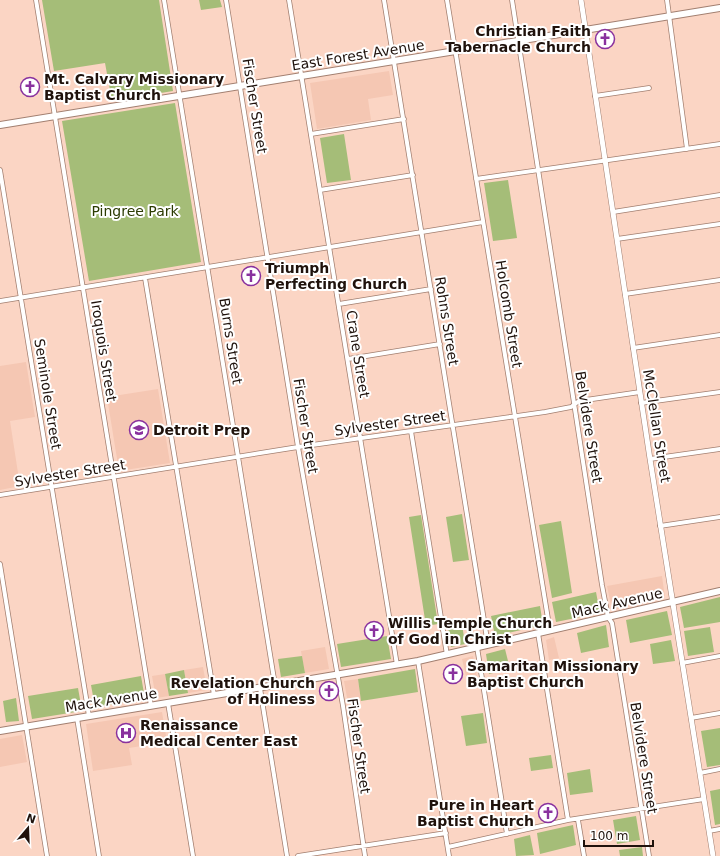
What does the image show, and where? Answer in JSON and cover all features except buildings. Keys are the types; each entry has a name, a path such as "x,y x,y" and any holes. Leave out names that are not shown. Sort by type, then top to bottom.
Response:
{"main road":[{"name":"East Forest Avenue","path":"0,126 720,8"},
{"name":"Mack Avenue","path":"0,731 418,661 720,591"}],"street":[{"name":"Iroquois Street","path":"36,0 151,706"},
{"name":"Burns Street","path":"164,0 275,685"},
{"name":"Fischer Street","path":"226,0 298,447 337,675 364,856"},
{"name":"Crane Street","path":"289,0 397,665"},
{"name":"Rohns Street","path":"384,0 488,645"},
{"name":"Holcomb Street","path":"447,0 550,631"},
{"name":"Belvidere Street","path":"512,0 608,617 612,623 649,856"},
{"name":"McClellan Street","path":"581,0 641,403 713,856"},
{"path":"667,0 687,149"},
{"path":"595,96 649,88"},
{"path":"311,134 404,119"},
{"path":"476,179 720,144"},
{"name":"Seminole Street","path":"0,170 89,716"},
{"path":"320,190 413,175"},
{"path":"613,212 720,195"},
{"path":"0,301 483,222"},
{"path":"617,239 720,224"},
{"path":"145,278 214,695"},
{"path":"625,294 720,280"},
{"path":"338,304 431,289"},
{"path":"633,348 720,335"},
{"path":"348,359 440,344"},
{"name":"Sylvester Street","path":"0,495 298,447 515,416 569,407 579,401 640,392"},
{"path":"641,403 720,392"},
{"path":"410,431 447,655"},
{"path":"650,459 720,449"},
{"path":"660,526 720,517"},
{"path":"0,564 47,856"},
{"path":"538,633 568,820"},
{"path":"477,648 508,834"},
{"path":"682,663 720,656"},
{"path":"418,661 449,856"},
{"path":"260,688 287,856"},
{"path":"168,703 193,856"},
{"path":"691,718 720,713"},
{"path":"77,718 99,856"},
{"path":"700,773 720,769"},
{"path":"448,847 568,820 578,820 704,799"},
{"path":"578,820 584,856"},
{"path":"709,831 720,829"},
{"path":"298,856 446,833"}],"shaded area":[{"path":"389,71 393,95 368,99 371,120 317,129 310,83"},
{"path":"26,362 35,417 10,421 20,486 0,490 0,366"},
{"name":"Detroit Prep","path":"158,389 170,463 119,471 107,397"},
{"path":"662,576 665,598 612,610 607,586"},
{"path":"554,637 559,658 549,660 546,640"},
{"path":"325,647 329,669 305,673 301,651"},
{"path":"473,656 477,677 467,680 462,659"},
{"path":"203,667 207,690 188,693 184,670"},
{"path":"165,674 169,696 156,698 152,676"},
{"path":"358,679 361,701 348,703 344,681"},
{"name":"Renaissance Medical Center East","path":"162,712 167,742 129,748 132,765 93,771 86,724"},
{"path":"22,735 27,762 0,767 0,739"}],"green space":[{"path":"42,0 159,0 173,91 112,101 105,63 54,71"},
{"path":"199,0 220,0 222,7 201,10"},
{"name":"Pingree Park","path":"175,103 201,262 89,281 62,121"},
{"path":"344,134 351,180 327,183 320,138"},
{"path":"508,180 517,238 493,241 484,183"},
{"path":"462,514 469,560 453,562 446,517"},
{"path":"421,515 438,624 426,626 409,517"},
{"path":"561,521 572,593 552,598 539,525"},
{"path":"596,592 600,613 556,622 552,602"},
{"path":"720,597 720,622 684,628 680,607"},
{"path":"540,606 543,625 495,636 491,616"},
{"path":"667,611 672,635 630,643 626,620"},
{"path":"462,624 465,644 451,647 448,627"},
{"path":"606,625 609,647 581,653 577,633"},
{"path":"710,627 714,652 688,656 684,631"},
{"path":"387,636 391,659 341,667 337,644"},
{"path":"671,640 675,661 653,664 650,644"},
{"path":"505,649 510,669 489,674 486,654"},
{"path":"302,656 305,673 281,677 278,659"},
{"path":"415,669 418,692 361,701 358,679"},
{"path":"184,670 188,693 169,696 165,674"},
{"path":"141,676 145,699 95,707 91,685"},
{"path":"78,688 82,711 32,719 28,696"},
{"path":"16,698 19,721 6,722 3,701"},
{"path":"483,713 487,743 466,746 461,716"},
{"path":"720,728 720,765 707,767 701,731"},
{"path":"551,755 553,768 531,771 529,758"},
{"path":"590,769 593,792 570,795 567,773"},
{"path":"720,789 720,824 715,825 710,791"},
{"path":"636,816 640,840 617,844 613,820"},
{"path":"573,825 576,845 540,854 537,833"},
{"path":"530,835 534,855 516,856 514,839"},
{"path":"642,847 643,856 620,856 619,850"}],"place":[{"name":"Christian Faith Tabernacle Church","path":"605,39"},
{"name":"Mt. Calvary Missionary Baptist Church","path":"30,87"},
{"name":"Triumph Perfecting Church","path":"251,276"},
{"name":"Detroit Prep","path":"139,430"},
{"name":"Willis Temple Church of God in Christ","path":"374,631"},
{"name":"Samaritan Missionary Baptist Church","path":"453,674"},
{"name":"Revelation Church of Holiness","path":"329,691"},
{"name":"Renaissance Medical Center East","path":"126,733"},
{"name":"Pure in Heart Baptist Church","path":"548,813"}]}
